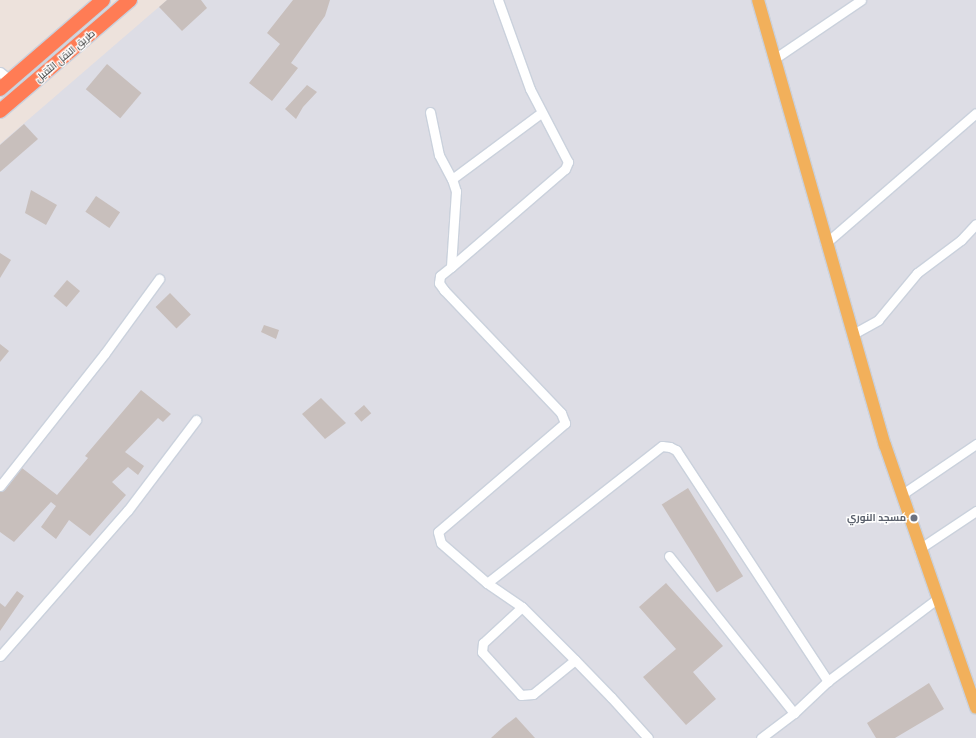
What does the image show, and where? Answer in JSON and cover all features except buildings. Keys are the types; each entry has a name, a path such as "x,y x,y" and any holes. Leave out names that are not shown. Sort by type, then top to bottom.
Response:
{"highway":[{"name":"طريق النقل الثقيل","path":"3,80 103,0"},
{"name":"طريق النقل الثقيل","path":"0,111 130,0"}],"main road":[{"path":"758,0 826,243 901,495 976,708"}],"street":[{"path":"498,0 541,113 568,162 565,169 440,276 439,283 561,413 565,423 438,532 441,543 487,583 522,607 648,738"},
{"path":"774,58 861,0"},
{"path":"430,112 439,155 452,178 456,192 451,267"},
{"path":"452,178 541,113"},
{"path":"826,243 976,113"},
{"path":"853,334 878,320 917,273 956,244 976,224"},
{"path":"0,486 105,353 159,279"},
{"path":"0,656 122,516 196,420"},
{"path":"901,495 976,444"},
{"path":"487,583 662,446 670,447 676,450 828,681"},
{"path":"919,549 976,511"},
{"path":"669,556 794,713"},
{"path":"760,738 794,713 828,681 938,598"},
{"path":"522,607 483,643 482,652 521,695 533,694 574,660"}],"shaded area":[{"path":"167,0 976,0 976,738 0,738 0,144"}],"place":[{"name":"مسجد النوري","path":"914,518"}]}
